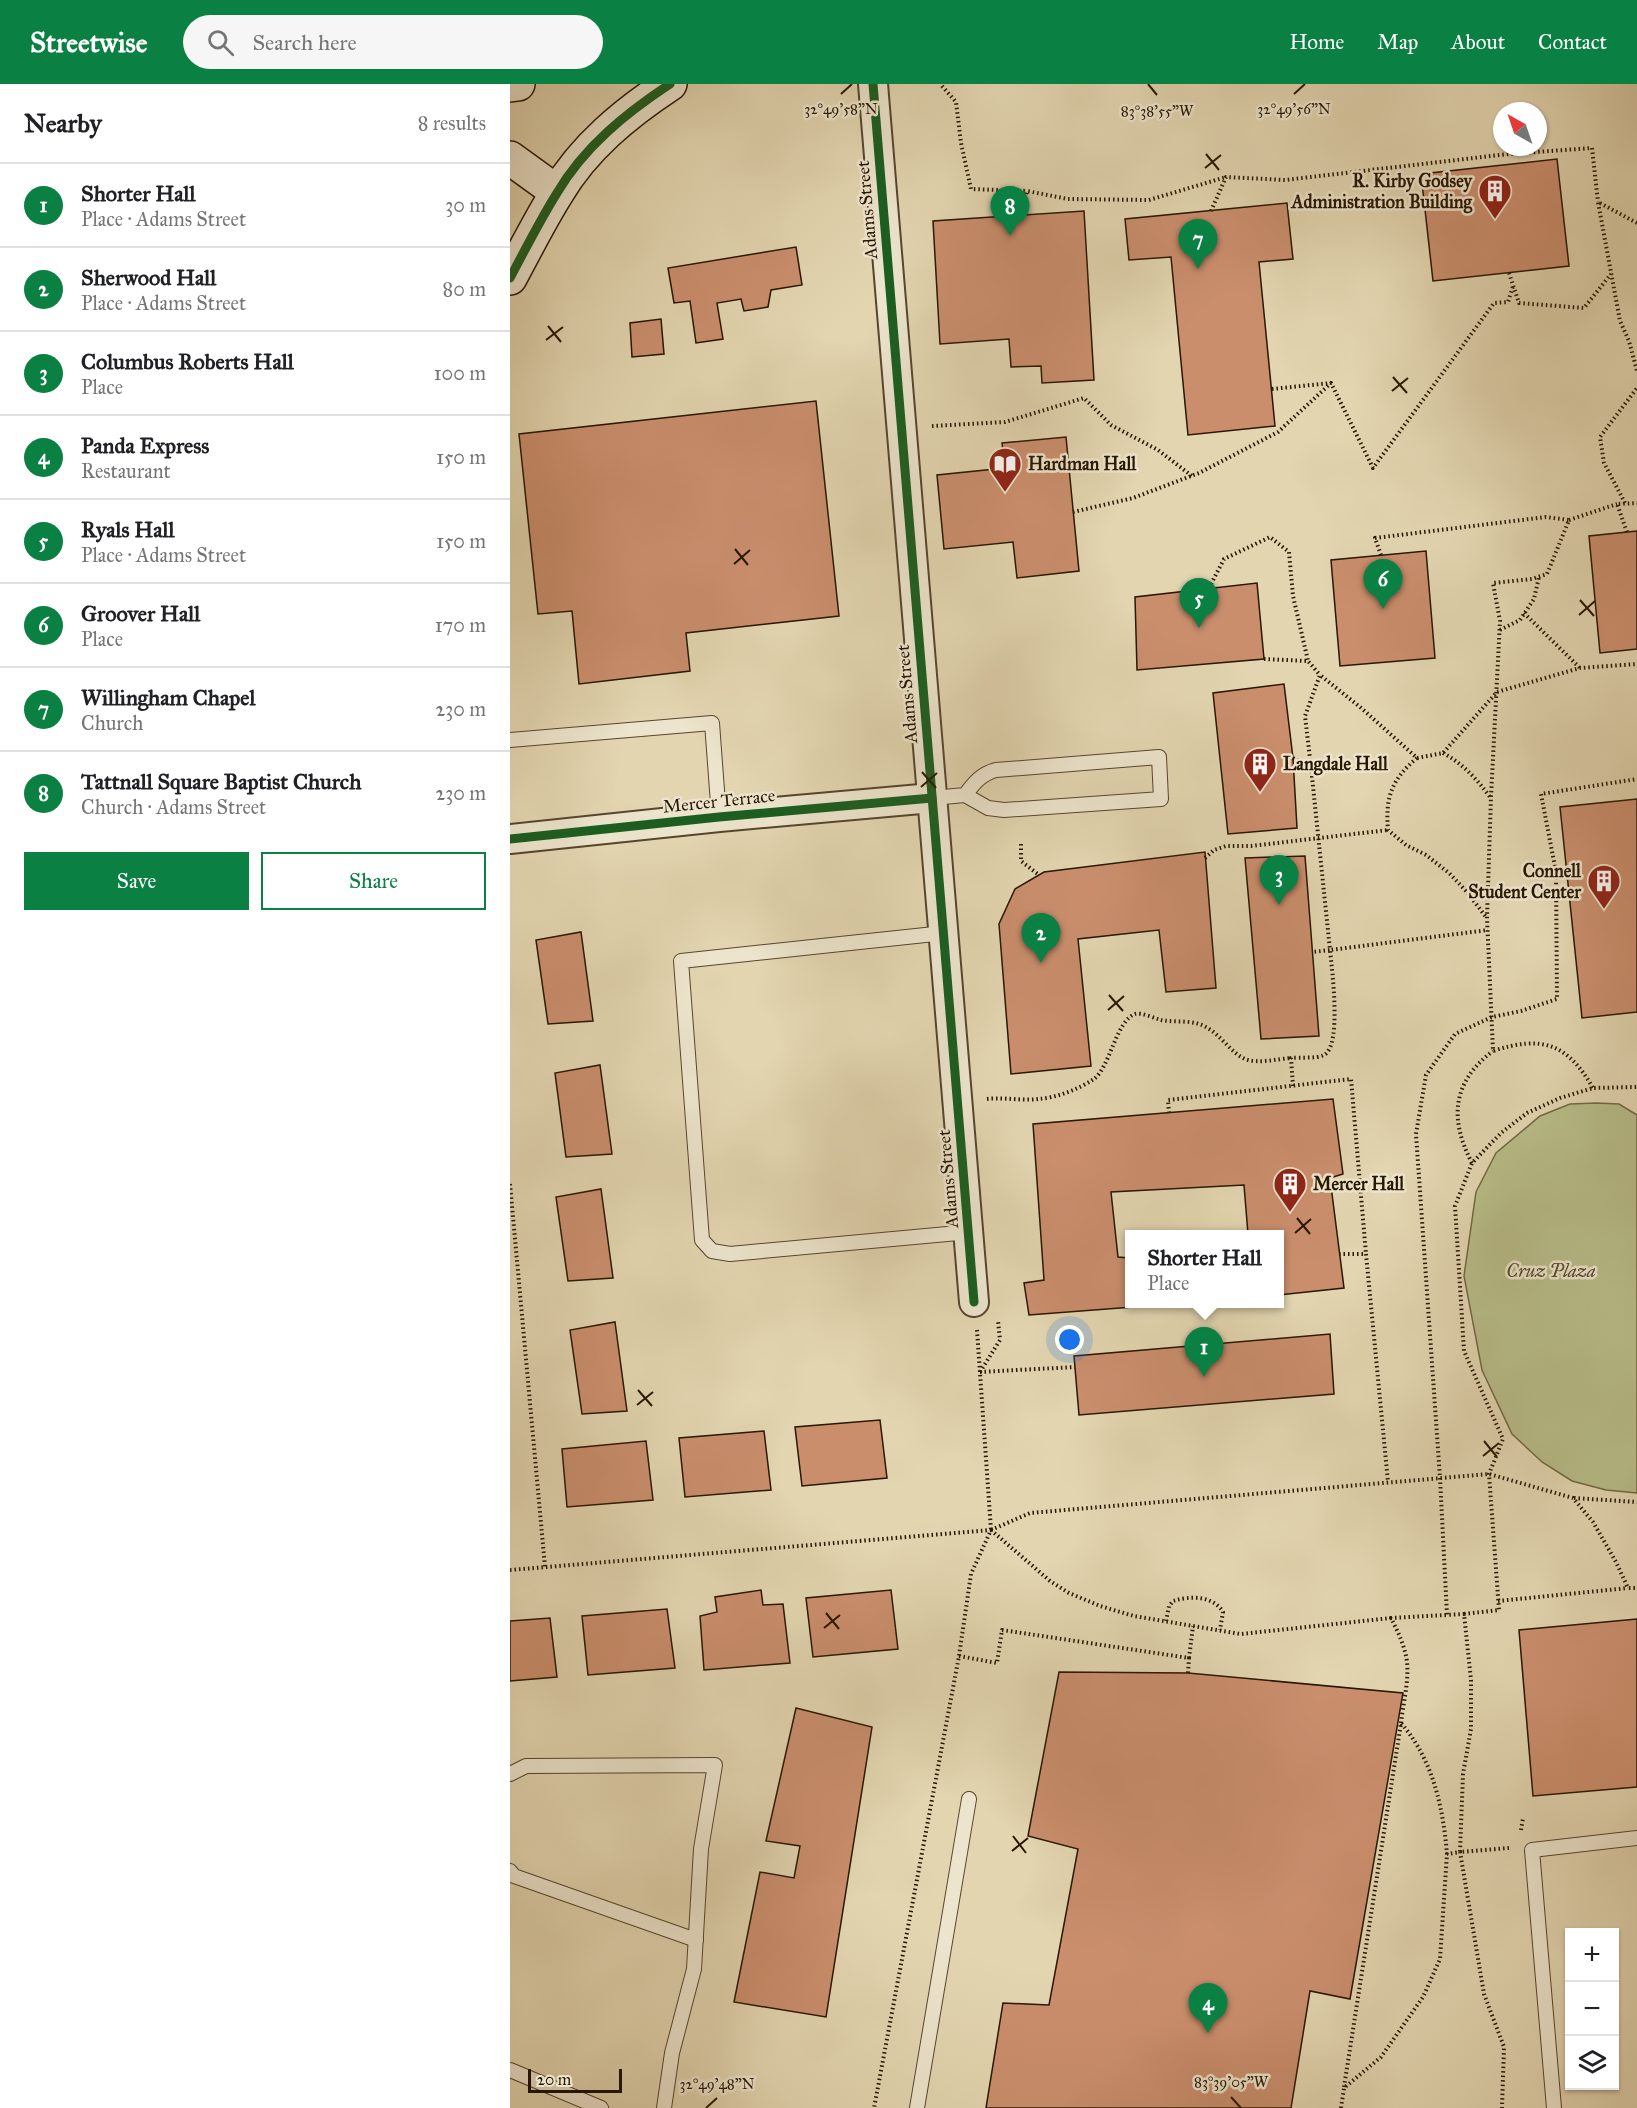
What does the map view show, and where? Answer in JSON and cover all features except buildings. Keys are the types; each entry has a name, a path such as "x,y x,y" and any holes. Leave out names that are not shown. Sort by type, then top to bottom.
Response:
{"street":[{"path":"510,85 518,84"},
{"path":"510,278 557,192 592,146 641,103 670,84"},
{"name":"Adams Street","path":"873,84 974,1302"},
{"path":"510,158 557,192"},
{"name":"Mercer Terrace","path":"510,839 932,798"}],"lane":[{"path":"510,740 712,723 719,817"},
{"path":"932,798 965,795 988,808 1004,810 1161,799 1159,757 996,770 985,773 976,780 965,795"},
{"path":"944,933 681,961 702,1240 712,1251 730,1254 969,1232"},
{"path":"510,1774 526,1766 715,1765 701,1849 694,1969 672,2053 664,2108"},
{"path":"917,2108 969,1799"},
{"path":"1554,2108 1532,1850 1637,1838"},
{"path":"510,1871 514,1876 696,1940"},
{"path":"510,2070 601,2108"}],"path":[{"path":"942,86 956,102 970,189 1027,190 1068,199 1149,200 1226,177 1286,180 1508,154 1592,148 1598,202 1620,321 1629,340 1637,371"},
{"path":"1211,211 1226,177"},
{"path":"1021,216 1027,190"},
{"path":"1598,202 1637,223"},
{"path":"1509,273 1519,303 1584,308 1611,274"},
{"path":"1331,383 1373,468 1494,303 1508,302 1514,286"},
{"path":"1272,389 1331,383"},
{"path":"1073,512 1133,498 1192,476 1278,432 1331,383"},
{"path":"1625,503 1604,463 1600,437 1637,388"},
{"path":"902,427 1005,422 1084,398 1111,425 1158,450 1192,476"},
{"path":"1381,555 1375,538 1546,517 1569,520 1617,504 1637,503"},
{"path":"1617,504 1627,532"},
{"path":"1492,1051 1487,918 1500,630 1493,583 1547,573 1569,520"},
{"path":"1209,588 1224,559 1270,537 1289,552 1293,596 1308,661 1320,675 1417,758"},
{"path":"1500,630 1520,620 1534,599 1539,576"},
{"path":"1524,614 1580,668"},
{"path":"1264,659 1308,661"},
{"path":"1388,830 1389,799 1394,782 1404,769 1417,758 1443,753 1497,693 1580,668 1637,664"},
{"path":"980,1100 1003,1097 1037,1099 1060,1095 1095,1078 1104,1068 1110,1049 1127,1019 1135,1014 1166,1021 1198,1023 1213,1032 1239,1056 1248,1060 1323,1055 1332,1047 1335,1029 1330,950 1305,716 1320,675"},
{"path":"1443,753 1458,761 1474,775 1491,797"},
{"path":"1293,758 1311,767"},
{"path":"1447,1616 1440,1478 1416,1134 1426,1075 1455,1034 1492,1017 1521,1011 1557,999 1556,872 1541,794 1637,779"},
{"path":"1205,858 1214,850 1226,846 1251,846 1388,830 1449,873 1487,918"},
{"path":"1021,844 1021,861 1039,875"},
{"path":"1313,952 1488,930"},
{"path":"1472,1162 1462,1144 1456,1121 1458,1095 1481,1059 1492,1051 1530,1042 1549,1046 1568,1054 1582,1070 1593,1088"},
{"path":"1291,1058 1293,1086"},
{"path":"1169,1113 1168,1100 1351,1079 1388,1482"},
{"path":"990,1530 1050,1581 1069,1593 1100,1606 1134,1616 1241,1634 1391,1617 1447,1616 1499,1610 1489,1474 1503,1439 1464,1351 1455,1206 1472,1162 1501,1133 1527,1113 1560,1098 1593,1088 1637,1087"},
{"path":"510,1184 545,1567"},
{"path":"1339,1254 1366,1254"},
{"path":"874,2108 959,1656 971,1574 990,1530 981,1372 974,1302"},
{"path":"981,1372 1075,1367"},
{"path":"510,1570 990,1530 1030,1513 1489,1474 1573,1498 1637,1502"},
{"path":"1573,1498 1593,1522 1617,1562 1628,1588"},
{"path":"1498,1601 1637,1588"},
{"path":"1166,1621 1169,1606 1173,1600 1185,1597 1199,1598 1221,1608 1223,1612 1220,1630"},
{"path":"1464,1614 1471,1680 1471,1729 1463,1774 1460,1852 1484,1994 1504,2047 1502,2108"},
{"path":"1341,2108 1407,1675 1407,1661 1403,1645 1391,1617"},
{"path":"1188,1673 1193,1626"},
{"path":"959,1656 997,1663 1002,1630 1189,1658"},
{"path":"1344,2088 1381,2057 1423,1997 1440,1959 1447,1854 1440,1802 1424,1756 1401,1724"},
{"path":"1519,1837 1523,1818"},
{"path":"1447,1854 1517,1847"}],"green space":[{"name":"Cruz Plaza","path":"1570,1104 1619,1104 1637,1115 1637,1493 1606,1490 1572,1481 1542,1462 1512,1434 1482,1370 1464,1276 1476,1192 1496,1153 1540,1116"}],"cycle path":[{"path":"510,278 551,203 580,161 622,119 670,84"},
{"path":"873,84 974,1302"},
{"path":"510,839 932,798"}],"place":[{"name":"R. Kirby Godsey Administration Building","path":"1495,220"},
{"name":"Tattnall Square Baptist Church","path":"1010,236"},
{"name":"Willingham Chapel","path":"1198,269"},
{"name":"Hardman Hall","path":"1005,493"},
{"name":"Groover Hall","path":"1383,609"},
{"name":"Ryals Hall","path":"1199,628"},
{"name":"Langdale Hall","path":"1260,793"},
{"name":"Columbus Roberts Hall","path":"1279,905"},
{"name":"Connell Student Center","path":"1604,910"},
{"name":"Sherwood Hall","path":"1041,963"},
{"name":"Mercer Hall","path":"1290,1213"},
{"name":"Shorter Hall","path":"1204,1377"},
{"name":"Panda Express","path":"1208,2033"}]}
